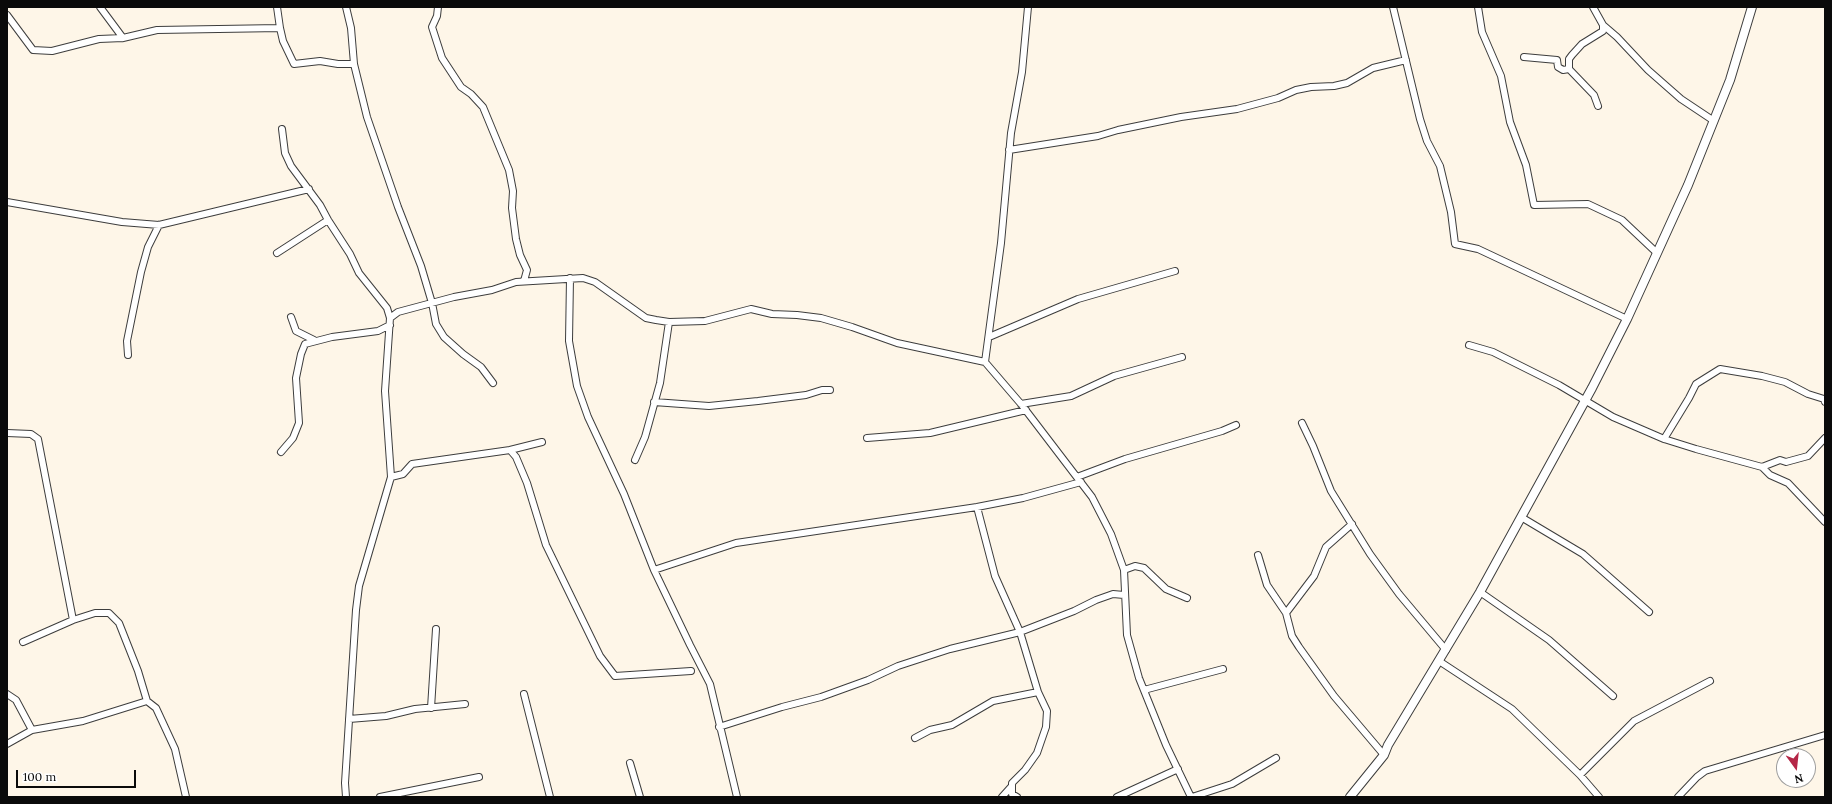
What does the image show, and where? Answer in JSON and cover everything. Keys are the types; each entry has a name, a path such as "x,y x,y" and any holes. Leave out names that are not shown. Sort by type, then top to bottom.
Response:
{"street":[{"path":"100,7 123,38"},
{"path":"277,7 283,41 294,64 320,61 338,64 354,64"},
{"path":"346,7 351,28 354,64 367,117 432,303 436,324 444,337 463,354 481,367 493,383"},
{"path":"438,7 437,16 432,27 442,58 461,87 471,94 483,107 509,170 513,191 512,208 516,239 520,255 527,270 524,281"},
{"path":"985,362 998,259 1002,243 1009,150 1022,72 1028,7"},
{"path":"1393,7 1427,141 1440,166 1452,212 1455,244 1478,250 1627,320"},
{"path":"1478,7 1482,32 1501,76 1510,122 1526,165 1534,205 1588,204 1622,220 1657,253"},
{"path":"1593,7 1603,25 1617,36 1648,70 1681,98 1714,121"},
{"path":"1350,797 1384,755 1388,745 1480,592 1586,400 1627,320 1688,185 1714,121 1730,80 1752,7"},
{"path":"7,15 33,50 52,51 99,39 123,38 157,30 280,28"},
{"path":"1568,69 1569,59 1582,44 1603,30 1603,25"},
{"path":"1524,56 1557,60 1563,58 1569,59"},
{"path":"1009,150 1098,136 1118,130 1181,117 1237,109 1278,98 1296,90 1311,87 1334,86 1347,83 1373,68 1406,60"},
{"path":"1557,60 1558,67 1563,70 1568,69"},
{"path":"1568,69 1594,95 1598,106"},
{"path":"282,129 283,146 287,159 320,204 328,220 350,254 359,273 387,308 390,318 385,391 391,477 360,586 356,610 345,783 346,797"},
{"path":"7,202 122,222 159,225 309,189"},
{"path":"277,253 328,220"},
{"path":"128,355 127,341 141,272 148,247 159,225"},
{"path":"989,337 1078,299 1175,271"},
{"path":"570,278 569,341 577,386 588,417 624,494 654,570 710,684 737,797"},
{"path":"390,318 398,312 485,292 516,282 583,278 595,282 646,318 669,322 704,321 751,309 772,314 821,318 852,327 897,344 985,362 1022,404 1092,497 1110,534 1124,570 1124,595 1128,634 1144,690 1166,744 1192,797 1232,784 1276,758"},
{"path":"387,308 398,312"},
{"path":"290,318 296,331 314,340"},
{"path":"635,460 645,437 654,402 663,364 669,322"},
{"path":"281,452 293,438 299,423 296,378 301,354 305,344 314,340 378,331 390,325"},
{"path":"1469,344 1493,352 1586,400 1614,417 1664,439 1762,467 1770,475 1788,483 1825,522"},
{"path":"1022,404 1071,396 1114,376 1182,357"},
{"path":"1664,439 1696,384 1720,369 1762,376 1786,382 1808,394 1824,399 1825,402"},
{"path":"654,402 709,406 806,395 822,390 830,390"},
{"path":"867,438 930,433 1026,410"},
{"path":"1302,423 1313,446 1330,491 1370,554 1399,594 1446,650"},
{"path":"654,570 736,543 977,507 1023,498 1079,480 1125,459 1222,431 1236,425"},
{"path":"7,433 31,434 38,439 73,620"},
{"path":"1762,467 1780,460 1786,462 1808,456 1825,438"},
{"path":"391,477 403,474 412,464 510,450 542,442"},
{"path":"510,450 516,457 527,483 549,551 600,656 614,676 691,670"},
{"path":"977,507 995,576 1020,632 1038,692 1047,711 1046,727 1041,742 1032,760 1012,782 1012,794 1017,797"},
{"path":"1522,517 1583,554 1649,612"},
{"path":"1286,613 1314,576 1326,547 1352,524"},
{"path":"1258,555 1268,585 1286,613 1292,636 1334,696 1384,755"},
{"path":"1124,570 1135,566 1144,568 1166,589 1187,598"},
{"path":"1480,592 1549,640 1613,696"},
{"path":"720,727 782,707 821,697 868,680 898,666 950,649 1020,632 1113,594 1124,595"},
{"path":"23,642 73,620 95,613 109,613 119,623 138,671 147,701 156,708 175,749 186,797"},
{"path":"431,708 436,629"},
{"path":"1439,661 1512,709 1580,775 1599,797"},
{"path":"1144,690 1223,669"},
{"path":"1580,775 1634,720 1710,680"},
{"path":"915,738 936,727 952,725 994,701 1038,692"},
{"path":"7,694 16,700 32,730"},
{"path":"524,694 550,797"},
{"path":"7,744 32,730 83,721 147,701"},
{"path":"349,719 386,716 465,704"},
{"path":"1678,797 1697,777 1705,772 1825,735"},
{"path":"630,763 640,797"},
{"path":"1117,797 1178,769"},
{"path":"380,797 479,777"},
{"path":"1002,797 1011,787"}]}
